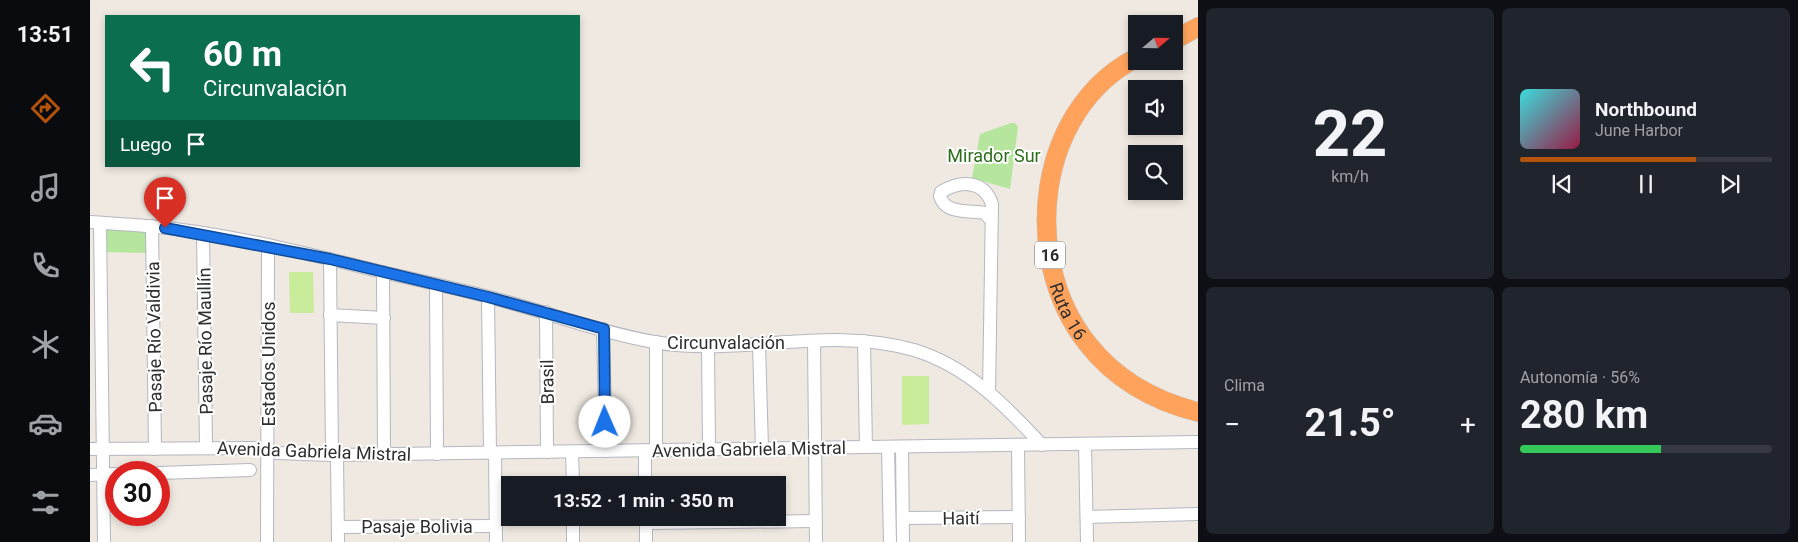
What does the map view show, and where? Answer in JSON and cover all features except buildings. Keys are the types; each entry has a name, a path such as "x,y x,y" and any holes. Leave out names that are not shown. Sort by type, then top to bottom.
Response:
{"highway":[{"path":"1183,35 1198,27"},
{"name":"Ruta 16","path":"1128,63 1110,75 1094,90 1077,111 1062,138 1053,165 1049,192 1048,229 1051,262 1057,286 1069,315 1096,354 1136,387 1166,402 1198,412"}],"street":[{"path":"989,392 991,220"},
{"path":"95,223 96,449 105,465"},
{"name":"Circunvalación","path":"95,223 152,226 203,233 330,259 488,297 656,342 708,346 814,341 864,341 899,346 933,357 962,372 989,392 1042,445"},
{"name":"Pasaje Río Valdivia","path":"152,226 155,449"},
{"name":"Pasaje Río Maullín","path":"203,233 206,448"},
{"name":"Estados Unidos","path":"267,542 268,246"},
{"path":"330,259 330,314 338,542"},
{"path":"383,272 384,454"},
{"path":"436,285 437,454"},
{"path":"488,297 496,542"},
{"name":"Brasil","path":"546,312 547,452"},
{"path":"330,314 384,318"},
{"path":"604,329 606,451"},
{"path":"814,341 816,542"},
{"path":"864,341 866,447"},
{"path":"647,476 651,450 656,342"},
{"path":"759,344 762,449"},
{"path":"708,346 709,450"},
{"name":"Avenida Gabriela Mistral","path":"96,449 255,448 268,451 335,455 1198,442"},
{"path":"1084,444 1088,542"},
{"path":"1018,445 1019,542"},
{"path":"888,447 890,542"},
{"path":"902,447 903,542"},
{"path":"572,452 573,476"},
{"path":"170,473 250,470"},
{"path":"90,475 105,474"},
{"path":"1087,517 1198,514"},
{"name":"Haití","path":"903,518 1019,517"},
{"path":"786,521 816,521"},
{"path":"104,542 105,526"},
{"name":"Pasaje Bolivia","path":"338,527 496,526"},
{"path":"573,526 573,542"},
{"path":"646,526 646,542"}],"green space":[{"name":"Mirador Sur","path":"1015,123 1018,127 1010,189 972,178 980,134"},
{"path":"105,228 148,228 148,253 105,252"},
{"path":"289,272 313,272 314,313 290,313"},
{"path":"902,376 929,376 929,424 902,425"}],"route":[{"path":"165,228 219,236 330,259 488,297 604,329 605,422"}]}
